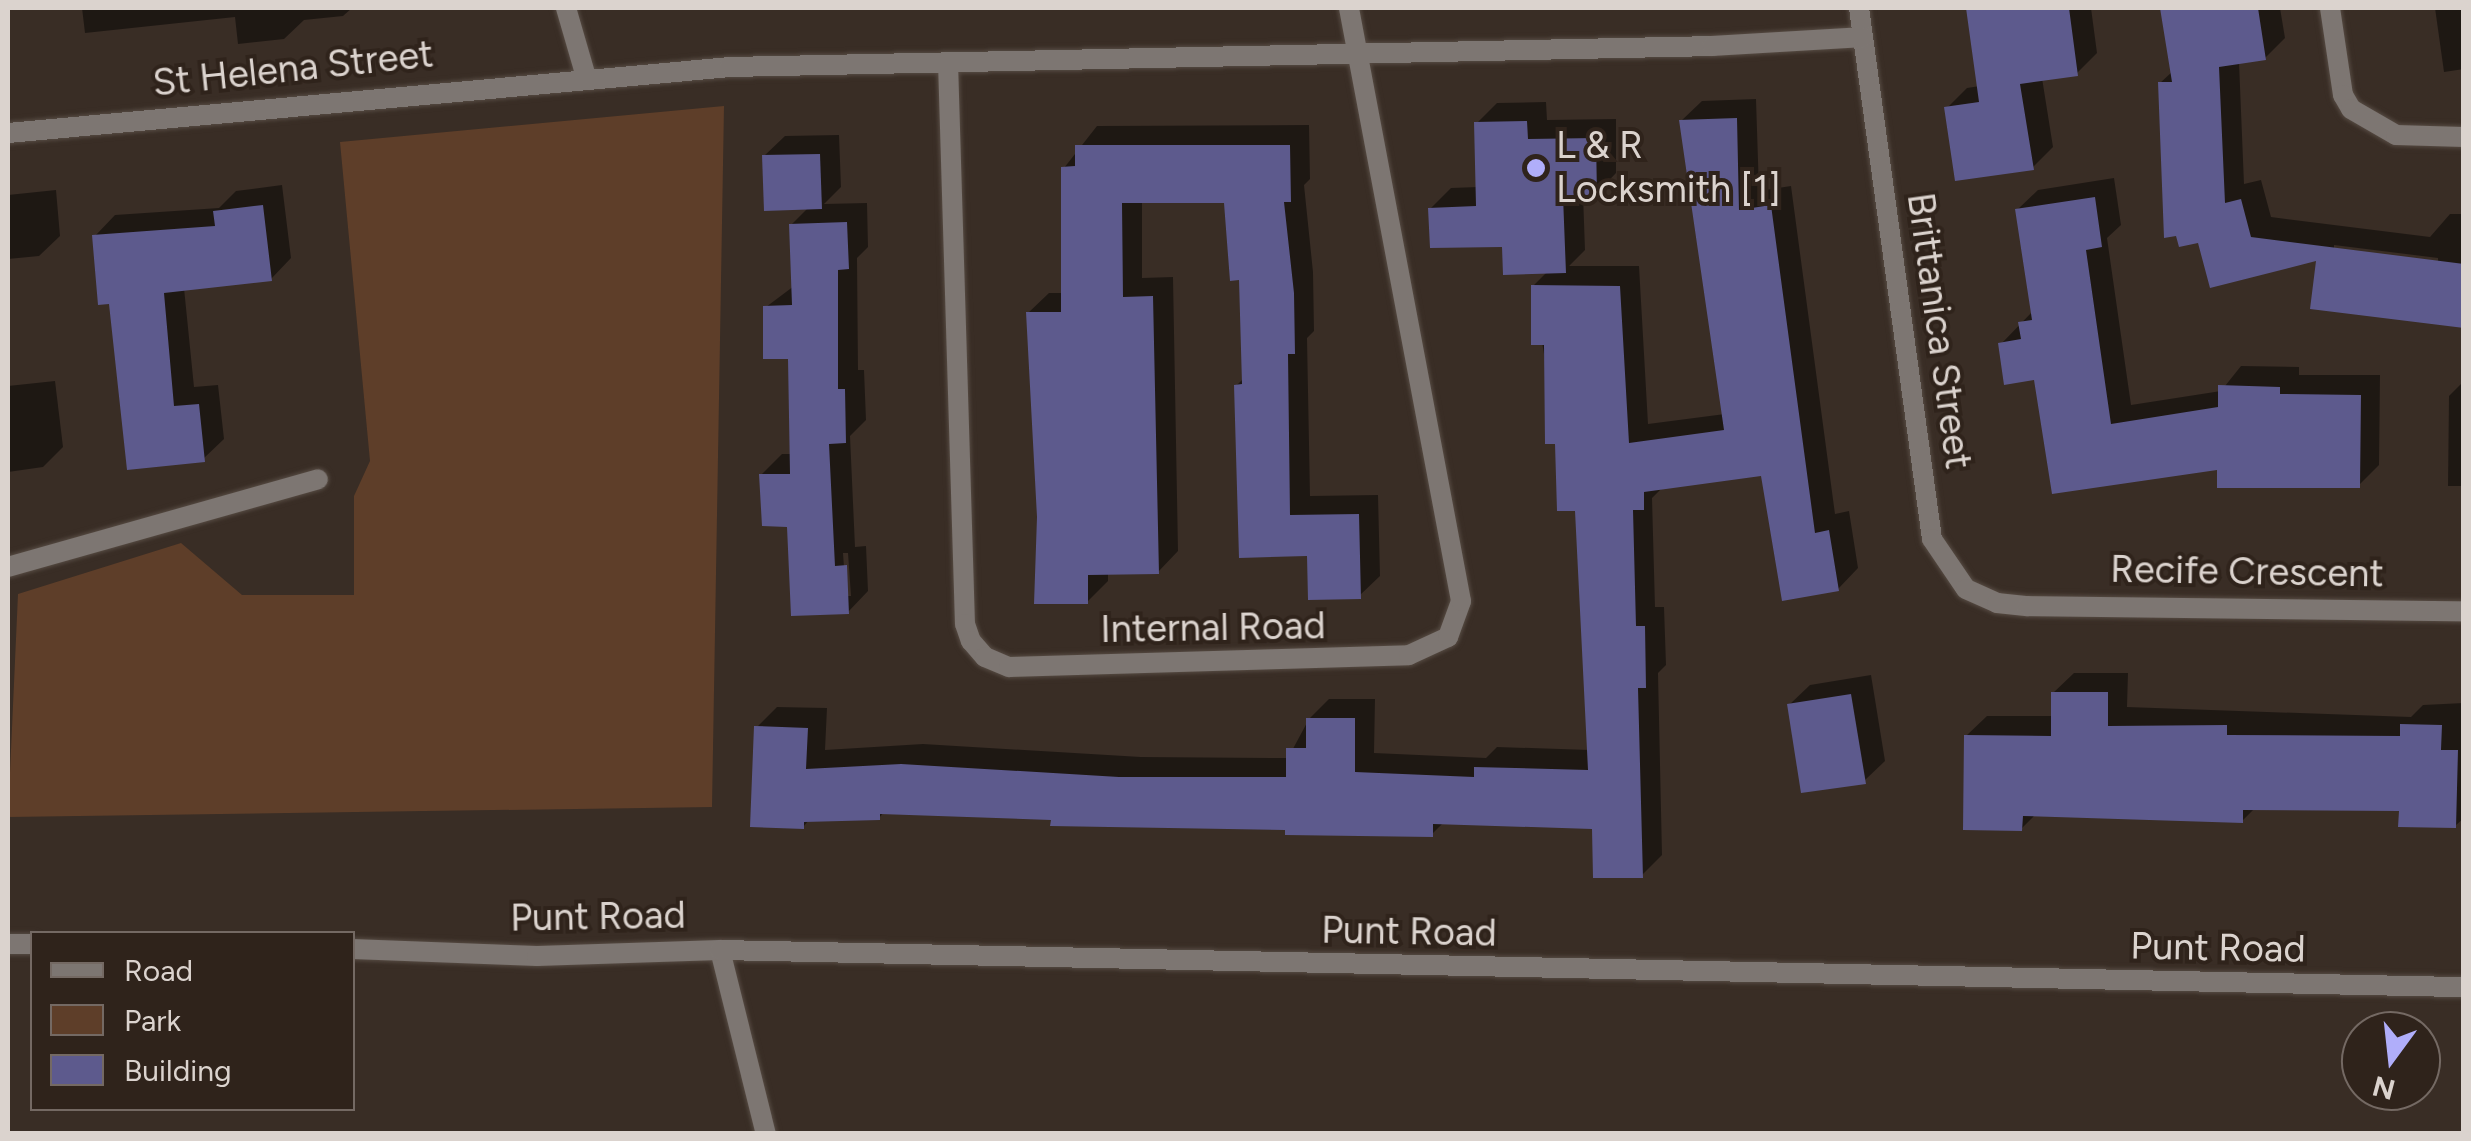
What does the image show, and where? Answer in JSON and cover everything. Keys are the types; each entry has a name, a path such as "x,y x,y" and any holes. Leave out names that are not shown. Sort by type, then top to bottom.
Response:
{"street":[{"path":"566,8 586,77"},
{"name":"Internal Road","path":"948,62 965,624 985,657 1008,667 1372,659 1434,648 1456,625 1462,601 1349,8"},
{"name":"Brittanica Street","path":"1859,8 1932,539 1966,589 1997,603 2028,606"},
{"path":"2330,8 2343,95 2352,109 2396,135 2464,137"},
{"name":"St Helena Street","path":"8,133 586,77 948,62 1358,56 1863,37"},
{"path":"8,567 318,479"},
{"name":"Recife Crescent","path":"2028,606 2464,610"},
{"name":"Punt Road","path":"355,948 538,956 720,950 2464,987"},
{"path":"720,950 766,1134"}],"green space":[{"path":"724,106 712,807 8,817 18,594 181,543 242,595 354,595 354,496 370,461 340,142"}],"building":[{"path":"1966,8 2069,8 2078,76 2020,84 2034,170 1955,181 1944,107 1979,102"},
{"path":"2160,8 2258,8 2266,60 2219,67 2225,203 2241,199 2251,237 2464,264 2464,328 2310,309 2316,261 2210,288 2198,243 2179,247 2176,236 2164,238 2158,82 2172,82"},
{"path":"1737,118 1739,210 1771,205 1815,533 1829,530 1839,591 1782,601 1761,476 1644,492 1644,510 1633,510 1636,626 1645,626 1646,688 1638,688 1643,878 1593,878 1592,829 1433,824 1433,837 1285,835 1285,830 1050,826 1051,820 880,814 880,820 804,822 804,829 750,827 754,726 808,728 806,769 901,764 1119,777 1286,777 1286,748 1306,748 1306,718 1355,718 1355,772 1474,777 1474,767 1588,770 1575,511 1557,511 1555,444 1545,444 1544,345 1531,345 1531,285 1620,286 1629,443 1724,430 1679,120"},
{"path":"1527,121 1528,139 1596,138 1597,196 1563,196 1566,273 1503,275 1502,247 1430,248 1428,208 1476,206 1474,122"},
{"path":"1075,145 1290,145 1291,202 1284,202 1294,293 1295,354 1288,354 1290,515 1359,514 1361,599 1308,600 1307,556 1239,558 1234,385 1242,384 1239,280 1230,281 1224,203 1122,203 1123,297 1153,296 1159,574 1088,575 1088,604 1034,604 1037,517 1026,312 1061,312 1061,167 1075,166"},
{"path":"820,154 822,209 764,211 762,155"},
{"path":"2095,197 2102,247 2086,250 2111,424 2218,407 2218,385 2280,387 2280,394 2361,395 2360,488 2217,488 2217,470 2052,494 2034,380 2004,385 1998,343 2021,339 2018,322 2032,320 2015,209"},
{"path":"263,205 272,281 164,293 174,406 199,404 205,462 127,470 109,304 98,305 92,235 215,226 213,211"},
{"path":"847,222 849,269 838,270 838,389 845,389 846,443 829,444 835,566 847,565 849,614 791,616 787,527 762,526 759,474 790,474 788,359 763,359 763,306 792,305 789,224"},
{"path":"2051,692 2108,692 2108,726 2227,725 2227,735 2400,736 2400,724 2442,725 2441,750 2458,750 2456,828 2398,827 2399,811 2243,810 2243,823 2023,816 2022,831 1963,830 1964,735 2051,736"},
{"path":"1851,694 1866,784 1801,793 1787,704"}],"place":[{"name":"L & R Locksmith [1]","path":"1536,168"}]}
